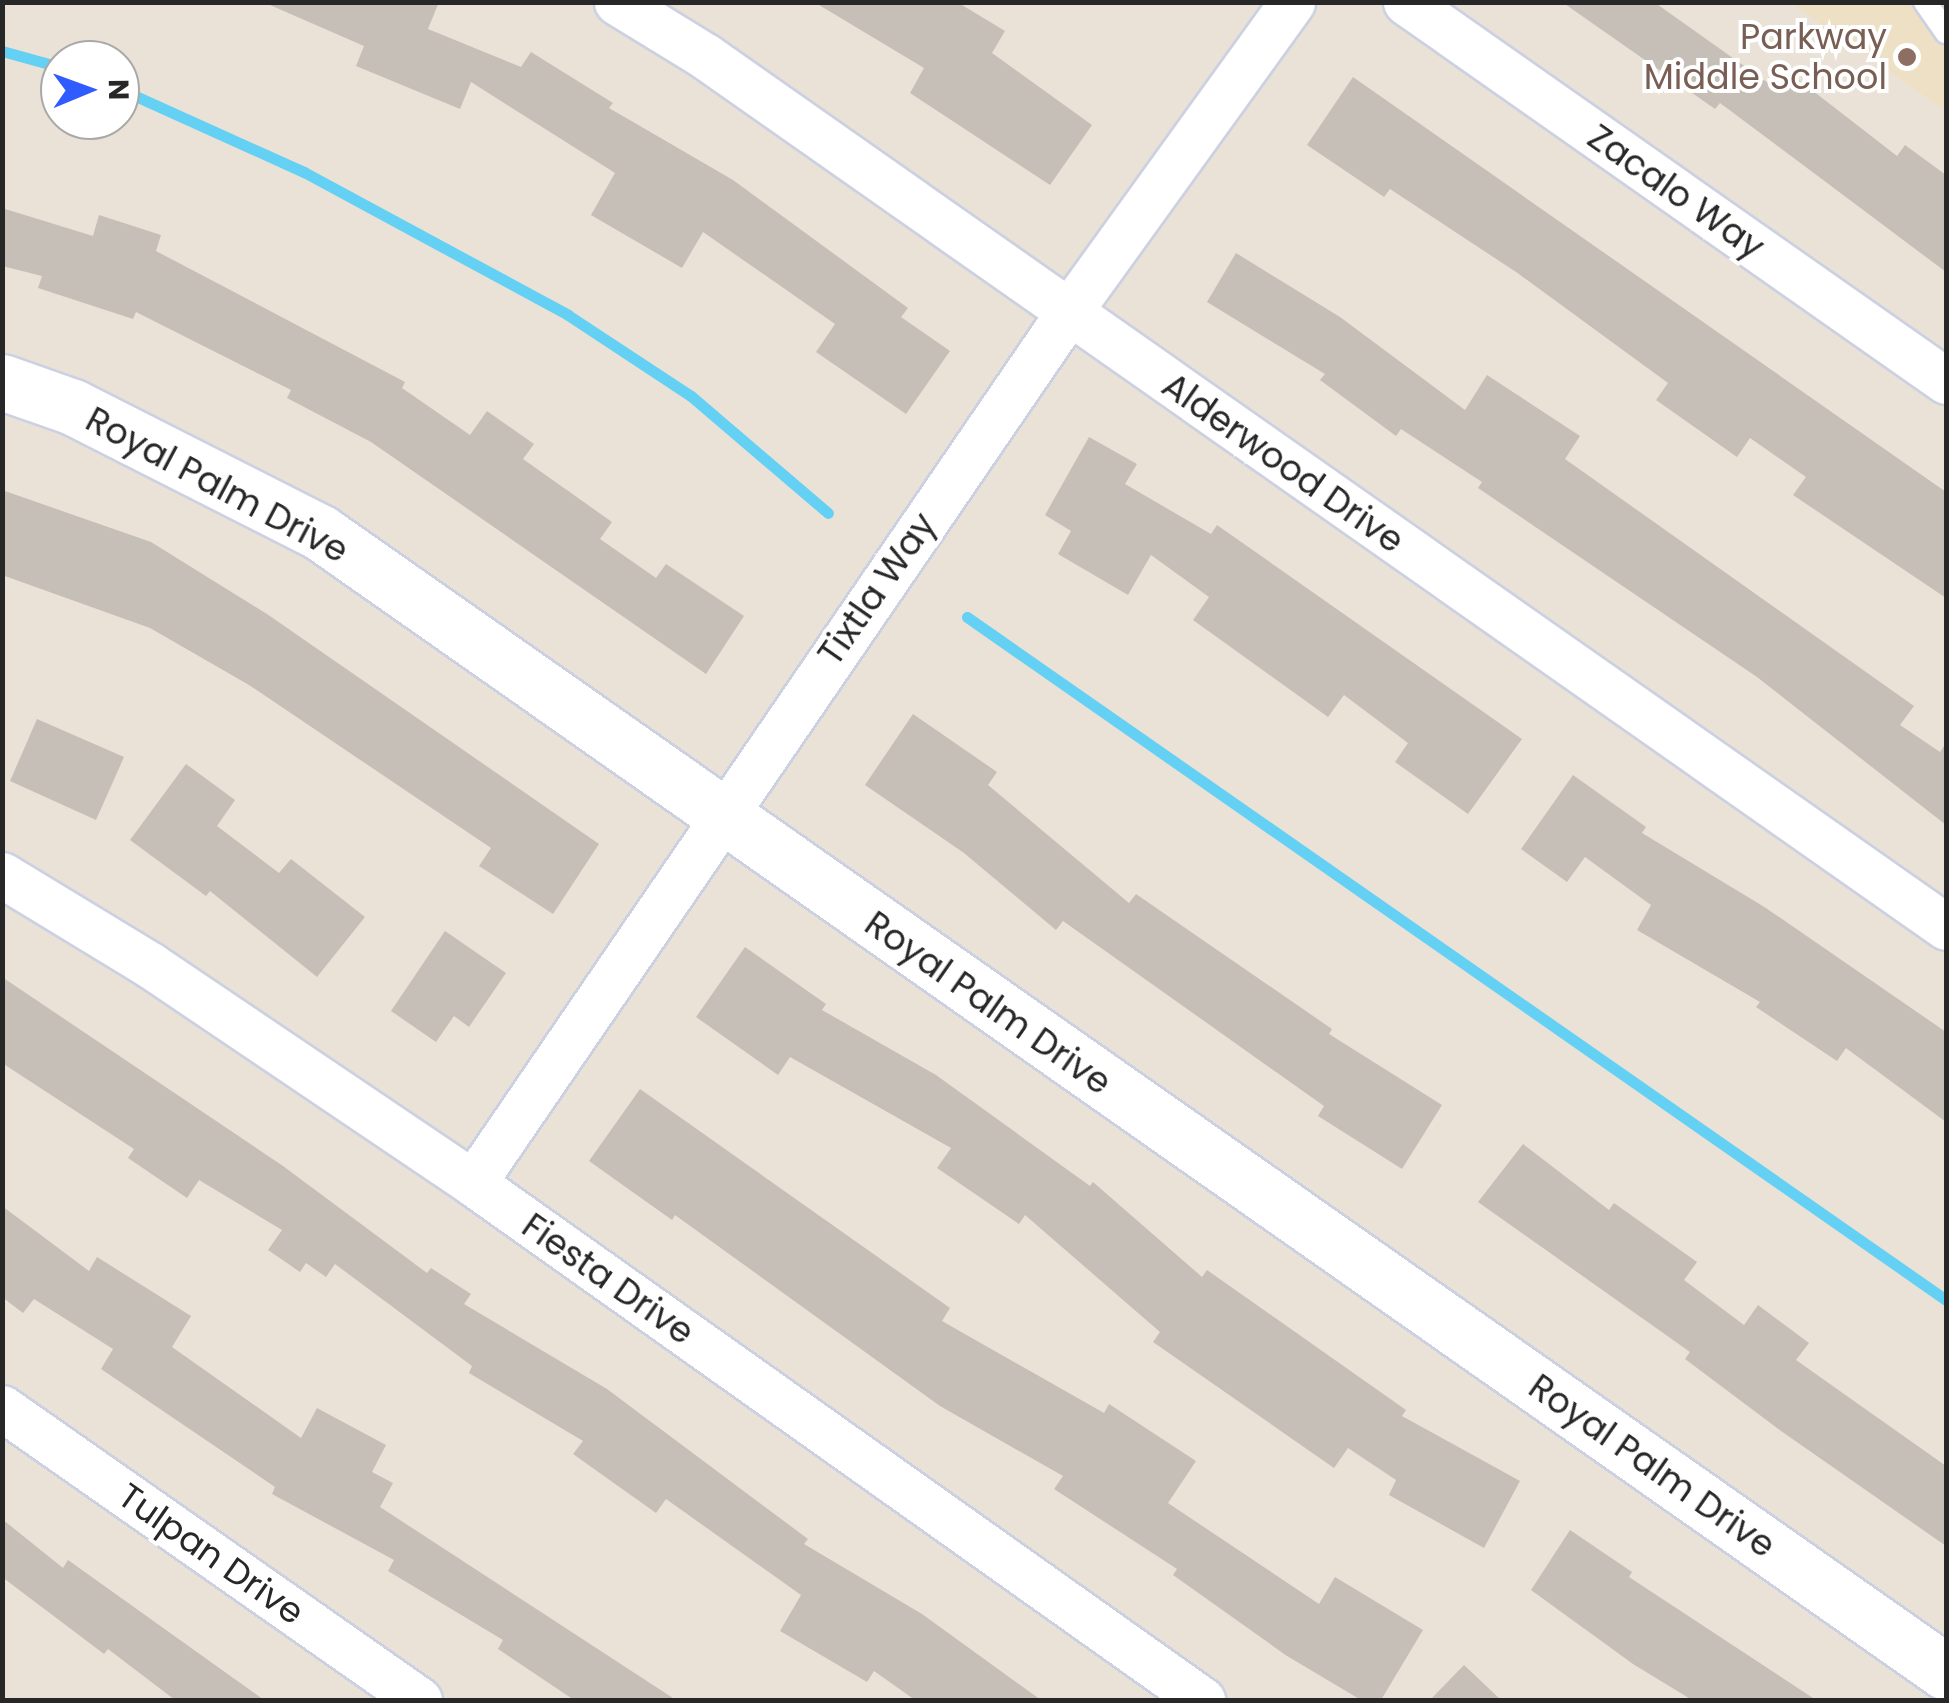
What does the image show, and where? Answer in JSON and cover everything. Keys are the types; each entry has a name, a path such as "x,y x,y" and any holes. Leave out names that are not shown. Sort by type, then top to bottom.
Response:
{"street":[{"name":"Alderwood Drive","path":"617,2 705,56 1946,927"},
{"name":"Tixtla Way","path":"472,1183 1068,313 1292,2"},
{"name":"Zacalo Way","path":"1406,2 1946,382"},
{"name":"Royal Palm Drive","path":"2,382 73,407 321,533 1946,1672"},
{"name":"Fiesta Drive","path":"2,875 150,965 472,1183 1202,1700"},
{"name":"Tulpan Drive","path":"2,1408 418,1700"}],"lane":[{"path":"1925,2 1946,32"}],"shaded area":[{"name":"Parkway Middle School","path":"1790,3 1946,3 1946,111"}],"building":[{"path":"263,2 439,2 428,29 521,67 531,52 613,103 609,108 733,180 908,308 901,317 950,351 906,414 816,352 835,324 703,232 682,268 591,215 615,173 471,82 460,109 356,66 364,46"},
{"path":"814,2 957,2 1005,31 992,53 1092,125 1050,185 910,93 924,68"},
{"path":"1562,2 1654,2 1782,93 1795,77 1897,156 1905,145 1946,175 1946,272 1720,103 1715,109"},
{"path":"1353,77 1946,492 1946,598 1793,495 1806,477 1750,438 1737,457 1656,400 1668,383 1516,272 1390,189 1384,197 1307,145"},
{"path":"2,208 93,236 99,215 161,235 156,251 405,382 402,388 470,435 487,411 534,444 523,459 612,522 600,539 656,578 666,564 744,616 706,674 371,442 287,398 291,390 136,312 133,319 38,288 42,276 2,266"},
{"path":"1236,253 1340,317 1465,410 1487,375 1580,436 1565,459 1914,706 1900,725 1940,752 1946,743 1946,825 1757,677 1478,488 1482,482 1401,429 1396,436 1320,380 1325,374 1207,302"},
{"path":"1089,437 1137,464 1125,484 1211,534 1217,525 1522,739 1468,814 1395,762 1408,743 1344,695 1328,717 1193,620 1209,597 1151,555 1128,595 1058,554 1071,531 1045,515"},
{"path":"2,490 151,542 267,614 599,844 553,914 479,866 491,848 249,685 150,628 2,575"},
{"path":"913,714 997,772 988,785 1129,903 1136,894 1332,1029 1329,1034 1442,1105 1402,1169 1318,1116 1324,1106 1063,921 1056,930 964,853 865,785"},
{"path":"37,719 124,757 96,820 10,781"},
{"path":"186,764 235,800 217,826 279,873 291,859 365,917 317,977 210,891 206,896 130,840"},
{"path":"1573,775 1646,827 1642,833 1766,908 1946,1032 1946,1122 1846,1048 1837,1061 1756,1007 1760,1002 1637,930 1651,905 1585,857 1567,882 1521,849"},
{"path":"445,931 506,973 469,1027 454,1016 436,1042 391,1011"},
{"path":"745,947 826,1004 822,1010 936,1075 1090,1186 1093,1182 1202,1277 1207,1270 1406,1410 1402,1416 1520,1481 1484,1548 1389,1495 1396,1480 1348,1448 1334,1468 1153,1342 1160,1332 1025,1215 1019,1224 937,1168 951,1148 790,1057 778,1075 696,1017"},
{"path":"2,977 283,1166 427,1273 431,1268 471,1294 464,1304 607,1389 808,1539 804,1544 922,1614 1041,1700 915,1700 874,1671 867,1682 780,1631 801,1595 666,1499 656,1513 573,1454 583,1441 469,1373 472,1366 335,1264 326,1277 306,1263 300,1272 268,1250 282,1230 199,1180 187,1198 128,1158 134,1149 2,1063"},
{"path":"640,1089 950,1308 942,1321 1104,1413 1109,1404 1196,1461 1168,1503 1319,1604 1335,1577 1423,1630 1381,1700 1361,1700 1287,1656 1173,1575 1177,1569 1054,1489 1063,1476 940,1406 675,1215 672,1220 589,1161"},
{"path":"1523,1144 1609,1210 1614,1203 1697,1262 1684,1280 1744,1325 1758,1305 1809,1343 1796,1360 1946,1466 1946,1546 1781,1431 1685,1359 1690,1352 1478,1202"},
{"path":"2,1206 89,1271 97,1257 191,1316 172,1347 301,1438 317,1408 386,1445 372,1472 393,1483 380,1507 676,1700 574,1700 498,1649 503,1640 388,1571 394,1560 272,1494 275,1487 101,1369 113,1349 34,1299 23,1313 2,1297"},
{"path":"2,1519 63,1568 68,1560 264,1700 175,1700 108,1649 104,1654 2,1577"},
{"path":"1570,1530 1632,1572 1629,1577 1816,1700 1692,1700 1633,1664 1531,1590"},
{"path":"1464,1665 1501,1700 1430,1700"}],"waterway":[{"path":"2,51 40,61"},
{"path":"140,98 304,172 568,315 691,396 828,513"},
{"path":"967,617 1946,1300"}],"place":[{"name":"Parkway Middle School","path":"1907,57"}]}
